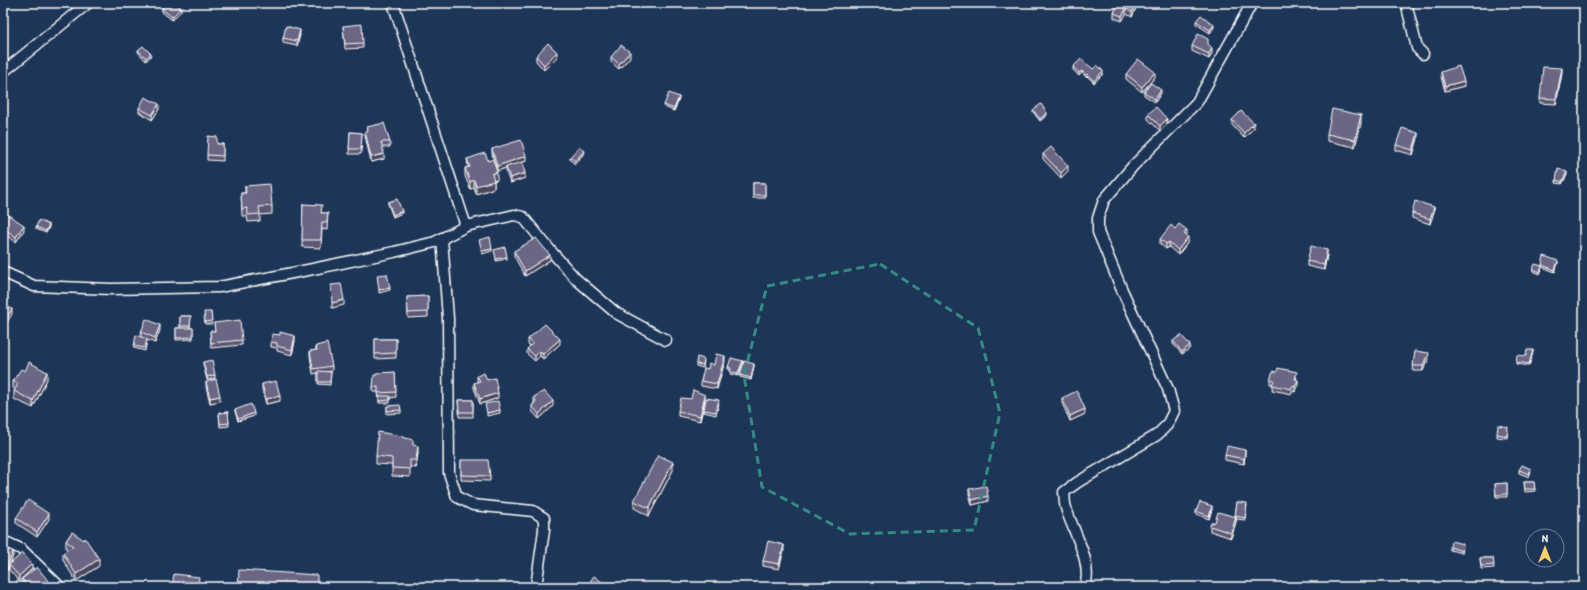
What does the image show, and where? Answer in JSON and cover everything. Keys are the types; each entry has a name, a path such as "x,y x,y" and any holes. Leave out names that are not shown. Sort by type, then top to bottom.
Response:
{"street":[{"path":"3,72 88,3"},
{"path":"394,3 466,226"},
{"path":"1085,587 1088,579 1083,551 1065,506 1064,492 1078,482 1157,435 1168,425 1174,411 1168,389 1122,290 1098,232 1098,218 1104,200 1128,172 1198,102 1252,3"},
{"path":"1406,3 1417,48 1423,54"},
{"path":"3,272 34,286 111,289 219,287 308,270 435,242 466,226 514,215 523,217 550,250 576,278 616,313 666,340"},
{"path":"442,238 448,318 449,472 457,497 473,504 533,511 544,518 544,530 536,587"},
{"path":"3,541 20,549 60,587"}],"highlighted area":[{"path":"880,264 978,328 1000,413 974,530 850,534 762,487 744,375 767,286"}],"building":[{"path":"165,3 172,5 176,3 181,8 172,17 162,9"},
{"path":"1118,3 1136,4 1132,12 1126,9 1122,16 1114,13"},
{"path":"1201,15 1214,25 1210,30 1196,21"},
{"path":"362,24 363,43 345,44 343,26"},
{"path":"286,26 300,30 297,41 283,38"},
{"path":"1198,34 1208,39 1208,44 1212,48 1209,54 1192,46"},
{"path":"548,43 557,52 544,65 536,56"},
{"path":"621,45 630,52 619,64 611,57"},
{"path":"143,46 151,54 146,58 138,50"},
{"path":"1081,59 1093,69 1097,65 1103,71 1094,81 1087,74 1086,75 1082,71 1079,73 1073,67"},
{"path":"1138,59 1155,72 1142,87 1126,74"},
{"path":"1459,66 1464,81 1445,86 1441,72"},
{"path":"1543,67 1562,68 1556,99 1540,98"},
{"path":"1151,83 1161,90 1155,99 1144,92"},
{"path":"669,93 679,97 674,109 664,105"},
{"path":"145,97 159,104 152,115 139,108"},
{"path":"1041,104 1047,113 1040,119 1033,110"},
{"path":"1156,107 1167,119 1160,126 1148,114"},
{"path":"1332,109 1361,115 1355,140 1327,134"},
{"path":"1241,111 1254,123 1244,133 1232,120"},
{"path":"384,123 390,142 381,142 384,154 371,157 365,131 368,131 367,127"},
{"path":"1402,128 1418,133 1413,150 1396,145"},
{"path":"350,132 362,133 361,149 349,149"},
{"path":"208,136 217,137 217,144 223,144 223,156 207,155"},
{"path":"521,140 526,156 497,166 492,149"},
{"path":"579,147 584,151 575,161 570,157"},
{"path":"1051,147 1068,166 1061,173 1043,154"},
{"path":"485,153 488,161 493,159 497,172 492,174 494,181 476,186 474,180 470,182 465,168 470,167 467,159"},
{"path":"522,162 525,173 510,178 506,167"},
{"path":"1558,169 1567,172 1562,182 1556,180"},
{"path":"753,183 765,183 765,195 753,195"},
{"path":"270,184 272,206 259,207 260,214 248,215 247,208 242,209 241,193 246,193 245,186"},
{"path":"397,199 402,211 393,215 388,202"},
{"path":"1415,201 1434,207 1430,219 1412,213"},
{"path":"303,204 322,205 321,213 328,213 327,222 322,222 321,240 302,240"},
{"path":"5,213 24,225 16,237 3,228 3,216"},
{"path":"39,220 49,225 46,231 36,227"},
{"path":"1179,224 1187,230 1184,234 1188,237 1178,250 1169,242 1166,244 1160,239 1171,225 1175,229"},
{"path":"490,237 492,249 482,251 479,240"},
{"path":"536,238 550,255 525,271 514,251"},
{"path":"1311,246 1327,250 1324,265 1307,261"},
{"path":"505,247 507,257 496,259 494,250"},
{"path":"1544,256 1558,261 1555,270 1542,265"},
{"path":"1535,264 1542,266 1540,272 1533,269"},
{"path":"387,274 390,288 379,290 377,275"},
{"path":"341,284 344,300 332,303 331,285"},
{"path":"428,296 428,312 408,313 407,297"},
{"path":"3,304 12,309 3,324"},
{"path":"204,312 211,312 212,321 205,322"},
{"path":"180,316 191,316 190,326 180,326"},
{"path":"146,319 160,325 155,338 141,332"},
{"path":"240,320 242,340 211,343 210,331 215,331 214,323"},
{"path":"545,324 560,339 543,354 540,351 535,356 527,349 533,343 528,339"},
{"path":"176,328 193,328 193,337 176,338"},
{"path":"280,332 295,336 292,350 277,346 277,343 271,342 272,334 280,335"},
{"path":"136,335 147,339 145,348 134,346"},
{"path":"1181,335 1190,345 1182,352 1173,341"},
{"path":"375,339 396,339 396,353 375,354"},
{"path":"327,343 332,366 313,369 310,351 317,350 316,346"},
{"path":"1527,350 1533,350 1529,364 1516,362 1517,355 1526,356"},
{"path":"1415,351 1429,353 1423,366 1413,366"},
{"path":"716,354 725,356 717,384 701,381 704,368 708,369 709,363 714,365"},
{"path":"697,357 704,359 703,365 696,364"},
{"path":"731,358 743,361 738,373 730,372 731,368 728,367"},
{"path":"212,360 215,375 207,377 203,362"},
{"path":"744,361 754,364 751,378 740,375"},
{"path":"29,362 47,372 33,401 14,391 18,384 13,381 21,369 25,371"},
{"path":"1278,368 1297,372 1295,379 1298,380 1295,387 1292,386 1292,389 1272,385 1274,380 1270,379 1273,371 1277,372"},
{"path":"318,371 331,372 330,382 318,382"},
{"path":"395,372 396,392 378,393 378,387 373,387 374,375 377,375 377,373"},
{"path":"484,373 487,380 495,378 498,393 480,399 474,383 480,381 477,376"},
{"path":"216,379 220,396 210,398 206,382"},
{"path":"276,381 280,396 266,399 262,384"},
{"path":"693,390 705,395 700,416 678,411 681,398 691,399"},
{"path":"544,391 553,401 539,414 532,406 536,401 534,397"},
{"path":"1077,391 1085,409 1070,416 1062,398"},
{"path":"379,396 390,396 390,400 379,401"},
{"path":"706,398 719,400 716,412 704,410"},
{"path":"458,400 473,400 473,412 459,412"},
{"path":"498,401 500,410 487,413 485,404"},
{"path":"251,404 254,413 238,419 235,410"},
{"path":"400,405 401,410 387,411 387,406"},
{"path":"228,412 229,423 220,424 219,413"},
{"path":"1498,425 1508,427 1507,436 1497,434"},
{"path":"378,432 402,436 413,440 413,445 418,446 416,460 410,460 410,469 392,468 392,458 376,456"},
{"path":"1227,446 1245,450 1244,459 1225,455"},
{"path":"658,455 673,462 649,508 634,501"},
{"path":"461,460 488,460 490,476 461,475"},
{"path":"1522,465 1531,469 1529,474 1519,470"},
{"path":"1524,482 1534,482 1535,489 1525,489"},
{"path":"1507,483 1507,494 1496,495 1495,484"},
{"path":"986,486 988,496 972,500 969,489"},
{"path":"28,500 49,514 37,532 16,518"},
{"path":"1200,502 1212,506 1209,516 1196,511"},
{"path":"1237,502 1247,503 1245,518 1235,516"},
{"path":"1218,512 1236,517 1231,533 1210,526 1211,523 1215,522"},
{"path":"72,532 84,540 85,538 99,559 76,574 63,553 73,546 66,541"},
{"path":"768,541 784,545 779,564 763,561"},
{"path":"1451,541 1463,544 1462,551 1450,547"},
{"path":"3,548 13,551 7,566 3,564"},
{"path":"22,553 32,564 19,576 9,565"},
{"path":"1480,558 1493,558 1494,565 1481,566"},
{"path":"37,567 53,587 28,587 22,579"},
{"path":"239,570 317,575 317,587 238,587"},
{"path":"174,574 199,577 198,587 172,587"},
{"path":"594,576 602,582 598,587 586,587"}]}
